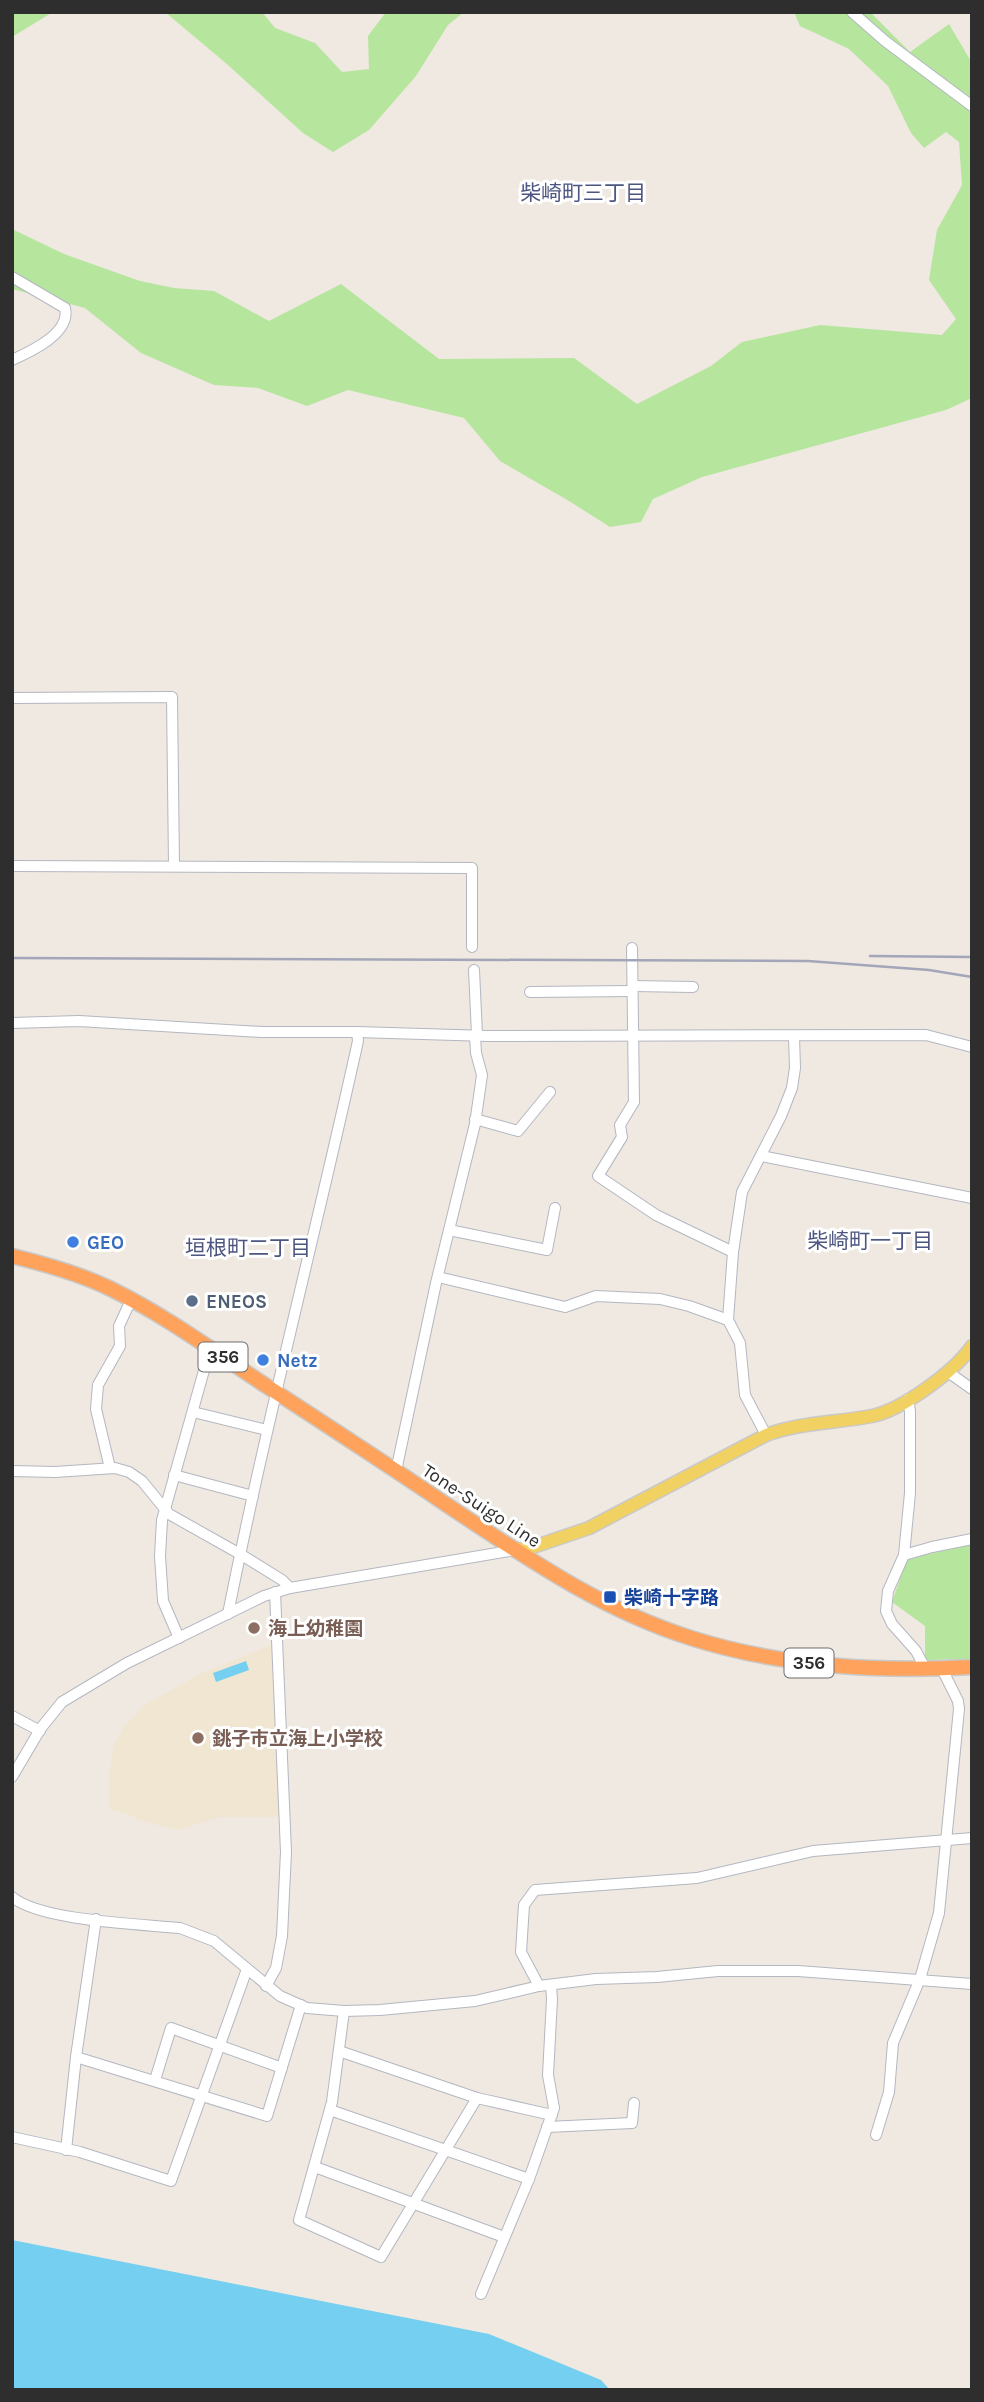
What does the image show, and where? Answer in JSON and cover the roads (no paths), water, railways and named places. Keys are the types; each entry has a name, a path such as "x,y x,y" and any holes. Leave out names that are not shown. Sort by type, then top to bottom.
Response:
{"highway":[{"name":"Tone-Suigo Line","path":"12,1256 72,1273 131,1300 515,1550 604,1602 652,1624 692,1638 783,1660 847,1667 972,1667"}],"main road":[{"path":"515,1550 533,1547 589,1528 766,1435 796,1426 873,1416 908,1399 948,1372 972,1346"}],"street":[{"path":"852,12 885,41 972,106"},
{"path":"12,277 55,300 65,308 67,316 60,331 12,360"},
{"path":"12,698 172,697 174,866"},
{"path":"12,866 472,868 472,947"},
{"path":"632,948 634,1102 621,1125 622,1138 598,1176 656,1214 733,1252"},
{"path":"396,1471 475,1119 482,1075 476,1053 474,970"},
{"path":"530,992 693,987"},
{"path":"12,1023 79,1021 262,1032 476,1035 926,1035 972,1047"},
{"path":"228,1614 275,1392 324,1198 358,1041 357,1032"},
{"path":"766,1435 745,1395 740,1342 728,1320 733,1252 742,1192 782,1116 792,1088 795,1068 794,1037"},
{"path":"475,1119 518,1131 551,1092"},
{"path":"761,1156 972,1198"},
{"path":"449,1230 547,1250 555,1208"},
{"path":"438,1278 565,1307 596,1296 660,1299 728,1320"},
{"path":"110,1468 96,1409 99,1385 120,1346 118,1326 131,1300"},
{"path":"179,1638 163,1601 160,1556 164,1510 210,1349"},
{"path":"948,1372 972,1389"},
{"path":"908,1399 911,1443 904,1556 888,1591 886,1611 892,1624 916,1651 925,1668"},
{"path":"193,1412 267,1430"},
{"path":"12,1471 110,1468 123,1470 136,1476 164,1510 240,1554 282,1580 290,1588"},
{"path":"174,1475 253,1496"},
{"path":"904,1556 972,1539"},
{"path":"12,1777 40,1731 62,1702 127,1663 275,1592 515,1550"},
{"path":"267,1986 276,1968 282,1936 286,1852 275,1592"},
{"path":"876,2135 889,2092 892,2043 920,1979 939,1913 959,1710 958,1701 942,1669"},
{"path":"12,1716 40,1731"},
{"path":"539,1986 521,1952 524,1905 535,1890 696,1878 813,1851 972,1838"},
{"path":"12,1897 37,1910 180,1928 197,1933 214,1941 280,1996 307,2008 380,2010 475,2001 539,1986 596,1979 718,1972 799,1971 972,1984"},
{"path":"66,2150 96,1919"},
{"path":"12,2137 66,2150 171,2182 247,1969"},
{"path":"481,2294 529,2179 554,2108 548,2076 551,1985"},
{"path":"76,2057 267,2116 302,2005"},
{"path":"344,2011 330,2110 299,2220 381,2257 477,2098"},
{"path":"155,2080 171,2028 282,2068"},
{"path":"339,2051 477,2098 552,2115"},
{"path":"548,2127 632,2123 634,2103"},
{"path":"330,2110 529,2179"},
{"path":"315,2167 503,2237"}],"water":[{"path":"246,1661 249,1670 216,1682 213,1673"},
{"path":"12,2240 489,2334 601,2380 610,2390 12,2390"}],"railway":[{"path":"870,956 972,957"},
{"path":"12,958 808,961 929,970 972,977"}],"place":[{"name":"GEO","path":"73,1242"},
{"name":"ENEOS","path":"192,1301"},
{"name":"Netz","path":"263,1360"},
{"name":"柴崎十字路","path":"610,1597"},
{"name":"海上幼稚園","path":"254,1628"},
{"name":"銚子市立海上小学校","path":"198,1738"}],"district":[{"name":"柴崎町三丁目","path":"583,193"},
{"name":"柴崎町一丁目","path":"870,1241"},
{"name":"垣根町二丁目","path":"248,1248"}]}
